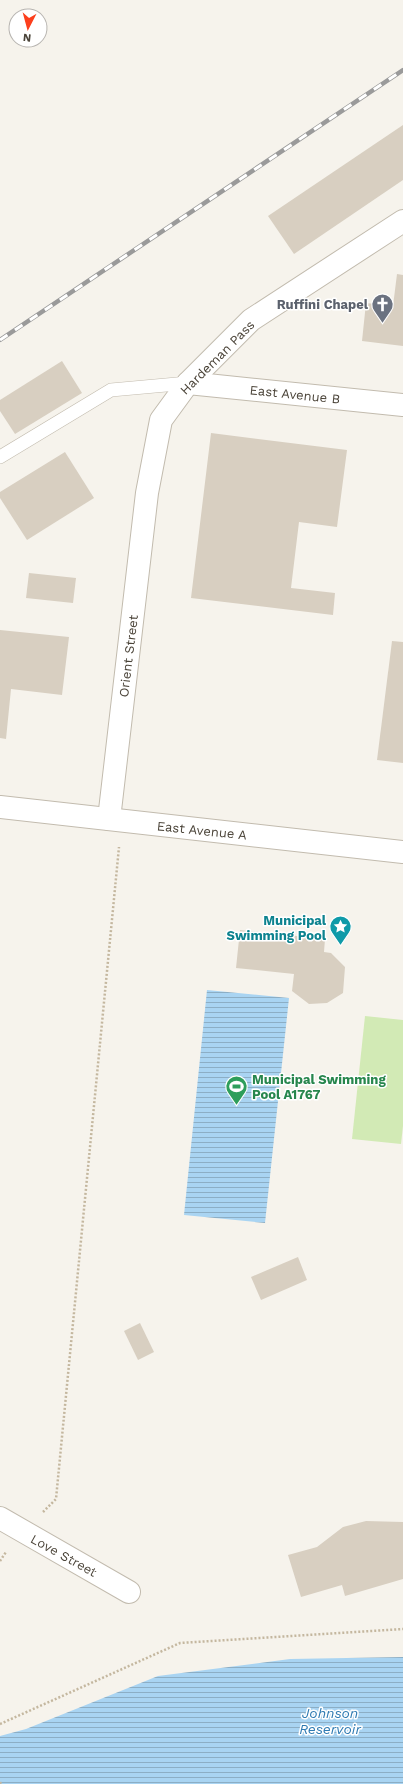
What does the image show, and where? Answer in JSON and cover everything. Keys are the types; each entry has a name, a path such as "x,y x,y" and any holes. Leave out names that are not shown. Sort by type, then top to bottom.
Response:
{"street":[{"name":"Hardeman Pass","path":"148,493 161,420 188,383 250,320 403,221"},
{"name":"East Avenue B","path":"188,383 403,405"},
{"name":"Orient Street","path":"116,820 148,493"},
{"name":"East Avenue A","path":"0,807 403,852"},
{"name":"Love Street","path":"0,1518 129,1592"}],"lane":[{"path":"0,457 111,390 188,383"}],"path":[{"path":"0,1561 11,1544 56,1499 116,820"},
{"path":"0,1724 180,1643 403,1629"}],"green space":[{"path":"365,1016 403,1020 403,1126 401,1144 352,1139"}],"water":[{"name":"Municipal Swimming Pool A1767","path":"207,990 289,998 265,1223 184,1215"},
{"name":"Johnson Reservoir","path":"403,1657 403,1784 0,1784 0,1736 26,1729 158,1676 290,1659"}],"building":[{"path":"403,125 403,180 294,254 268,216"},
{"name":"Ruffini Chapel","path":"397,274 403,275 403,346 362,341 366,303 393,306"},
{"path":"62,361 82,393 15,434 0,411 0,400"},
{"path":"211,433 347,450 337,527 299,522 291,588 335,593 333,615 191,598"},
{"path":"65,452 94,498 27,540 0,498 0,492"},
{"path":"29,573 76,578 73,603 26,598"},
{"path":"0,630 69,637 62,695 11,689 6,739 0,738"},
{"path":"392,641 403,642 403,763 377,760"},
{"path":"240,930 325,939 324,952 331,953 345,967 343,993 327,1003 309,1004 292,991 294,974 236,968"},
{"path":"298,1257 307,1280 261,1300 251,1277"},
{"path":"140,1323 154,1352 138,1360 124,1331"},
{"path":"366,1521 403,1522 403,1579 345,1596 342,1585 301,1597 288,1555 317,1547 343,1527"}],"railway":[{"path":"0,340 403,70"}],"place":[{"name":"Ruffini Chapel","path":"383,324"},
{"name":"Municipal Swimming Pool","path":"341,946"},
{"name":"Municipal Swimming Pool A1767","path":"236,1106"}]}
